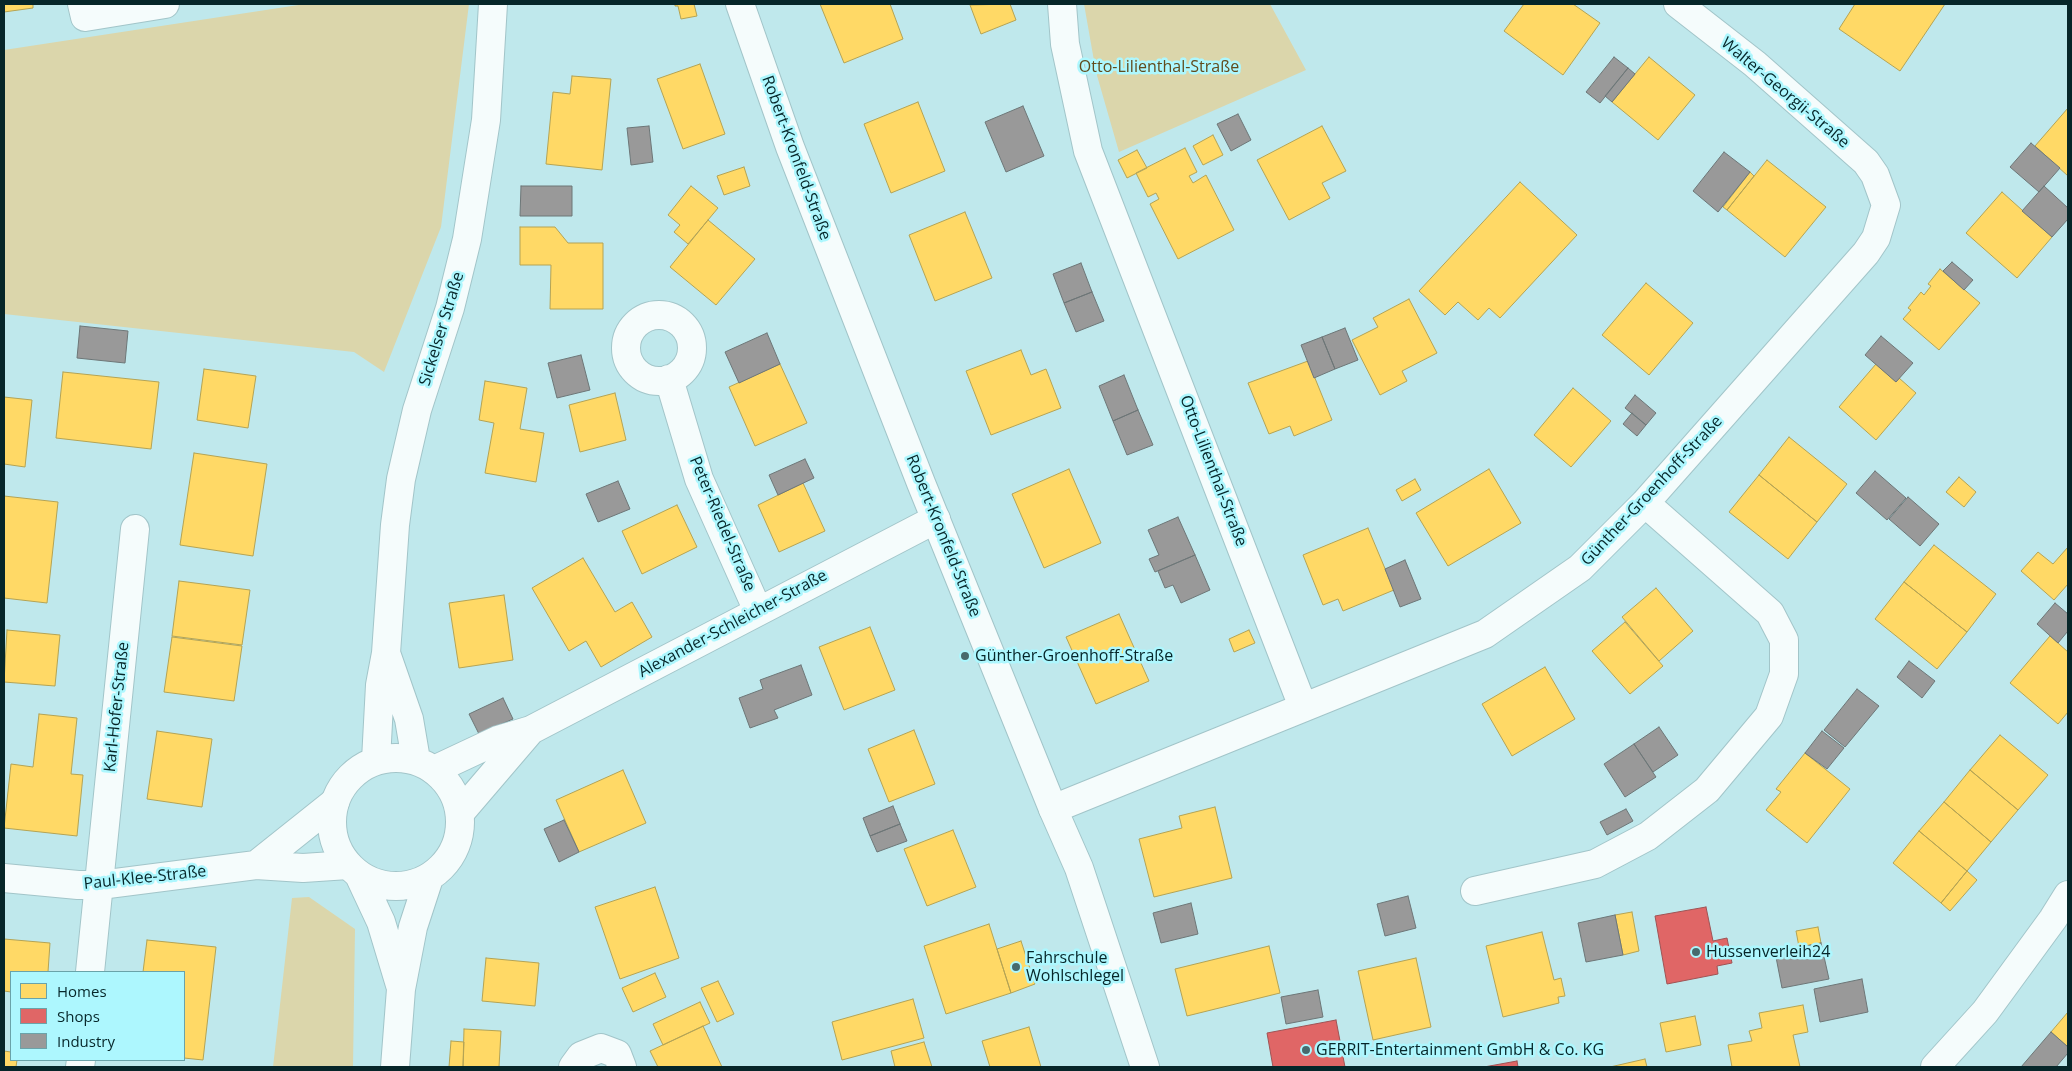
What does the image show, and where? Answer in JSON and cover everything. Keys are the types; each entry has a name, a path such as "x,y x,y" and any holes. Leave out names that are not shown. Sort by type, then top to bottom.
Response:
{"street":[{"path":"82,4 85,17 165,4"},
{"name":"Sickelser Straße","path":"376,760 380,685 386,653 395,525 402,479 417,410 452,300 467,239 478,180 486,120 493,4"},
{"name":"Robert-Kronfeld-Straße","path":"740,4 790,147 936,519 1053,809 1079,868 1145,1067"},
{"name":"Otto-Lilienthal-Straße","path":"1062,4 1065,44 1088,151 1173,366 1303,707"},
{"name":"Walter-Georgii-Straße","path":"1678,4 1755,64 1866,162 1875,175 1882,191"},
{"name":"Günther-Groenhoff-Straße","path":"1053,809 1485,634 1580,568 1645,503 1866,253 1883,221 1886,205 1882,191"},
{"name":"Peter-Riedel-Straße","path":"669,379 700,479 758,611"},
{"path":"1475,890 1595,864 1648,836 1707,790 1769,716 1784,674 1784,640 1770,613 1645,503"},
{"name":"Alexander-Schleicher-Straße","path":"425,765 531,730 936,519"},
{"name":"Karl-Hofer-Straße","path":"90,971 136,529"},
{"name":"Sickelser Straße","path":"386,653 425,765"},
{"name":"Alexander-Schleicher-Straße","path":"460,813 531,730"},
{"path":"354,870 378,884 399,887 414,884 428,878 441,869 457,843 460,813 456,798 448,784 425,765 393,756 376,760 358,770 344,784 335,802 331,821 334,841 354,870 380,922 401,989"},
{"path":"256,865 335,802"},
{"name":"Paul-Klee-Straße","path":"4,878 78,885 100,885 256,865 354,870"},
{"path":"395,1067 401,989 413,927 428,878"},
{"path":"1936,1067 1985,1012 2053,919 2068,895"},
{"path":"573,1067 581,1056 601,1048 617,1054 622,1067"}],"green space":[{"path":"305,4 469,4 441,227 384,372 354,352 4,314 4,50"},
{"name":"Otto-Lilienthal-Straße","path":"1084,4 1270,4 1306,70 1119,152 1096,72"},
{"path":"309,897 355,929 353,1067 273,1067 292,898"}],"building: Homes":[{"path":"4,4 33,4 33,8 4,12"},
{"path":"675,4 694,4 697,16 681,19 678,6 675,6"},
{"path":"820,4 890,4 903,39 844,63"},
{"path":"1010,4 1016,20 981,34 970,5"},
{"path":"1524,4 1573,4 1600,23 1563,75 1504,31"},
{"path":"1855,4 1945,4 1900,71 1839,29"},
{"path":"1649,57 1695,95 1658,140 1612,102"},
{"path":"700,64 725,134 683,149 657,79"},
{"path":"572,76 611,79 602,170 546,164 553,92 570,94"},
{"path":"918,102 945,171 891,193 864,124"},
{"path":"2068,108 2068,176 2035,146"},
{"path":"1322,126 1346,171 1322,183 1330,198 1289,220 1257,160"},
{"path":"1213,135 1223,155 1203,165 1193,146"},
{"path":"1185,148 1197,172 1189,176 1193,183 1206,175 1234,230 1178,259 1150,204 1159,199 1156,193 1148,197 1136,173"},
{"path":"1137,150 1147,168 1127,178 1118,160"},
{"path":"1767,160 1826,207 1785,257 1727,210"},
{"path":"744,167 750,186 724,195 717,176"},
{"path":"1750,172 1754,176 1727,210 1723,207"},
{"path":"1520,182 1577,235 1500,318 1489,308 1478,320 1458,302 1445,315 1419,291"},
{"path":"691,186 718,208 688,244 674,232 680,225 668,215"},
{"path":"2002,192 2052,237 2017,278 1966,233"},
{"path":"965,212 992,278 935,301 909,235"},
{"path":"708,220 755,259 716,305 670,267"},
{"path":"520,227 555,227 568,243 603,243 603,309 550,309 551,265 520,265"},
{"path":"1940,269 1980,303 1939,350 1903,319 1911,310 1908,308 1921,292 1924,295 1931,286 1928,284"},
{"path":"1646,283 1693,323 1649,375 1602,335"},
{"path":"1409,299 1437,353 1402,371 1407,381 1380,395 1352,340 1378,327 1373,318"},
{"path":"1021,350 1031,375 1046,369 1061,408 991,435 966,371"},
{"path":"1308,361 1332,420 1294,436 1290,426 1269,434 1248,383"},
{"path":"780,364 807,423 755,446 729,387"},
{"path":"1876,364 1896,382 1899,378 1916,393 1876,440 1839,407"},
{"path":"204,369 256,376 248,428 197,420"},
{"path":"63,372 159,382 151,449 56,438"},
{"path":"485,381 527,388 520,429 544,433 536,482 485,473 494,423 479,420"},
{"path":"1573,388 1611,421 1571,467 1534,435"},
{"path":"615,393 626,440 580,452 569,405"},
{"path":"4,397 32,400 25,467 4,464"},
{"path":"1789,437 1847,484 1817,522 1759,475"},
{"path":"194,453 267,464 253,556 180,545"},
{"path":"1069,469 1101,543 1044,568 1012,494"},
{"path":"1489,469 1521,523 1448,566 1416,513"},
{"path":"1759,475 1817,522 1788,559 1729,512"},
{"path":"1959,477 1976,492 1964,507 1946,492"},
{"path":"1415,479 1421,490 1402,501 1396,490"},
{"path":"803,483 825,531 779,552 758,505"},
{"path":"4,496 58,502 47,603 4,598"},
{"path":"677,505 697,547 642,574 622,531"},
{"path":"1368,528 1394,590 1343,611 1338,599 1323,605 1303,555"},
{"path":"1934,545 1996,594 1967,632 1904,582"},
{"path":"2068,547 2068,584 2054,600 2021,571 2038,552 2053,564"},
{"path":"583,558 615,612 632,602 652,637 601,667 586,641 569,651 532,588"},
{"path":"179,581 250,590 242,645 172,636"},
{"path":"1904,582 1967,632 1937,669 1875,619"},
{"path":"1656,588 1693,631 1659,661 1622,617"},
{"path":"504,595 513,660 459,668 449,603"},
{"path":"1119,614 1149,681 1096,704 1066,637"},
{"path":"1625,622 1663,666 1630,694 1592,651"},
{"path":"870,627 895,690 844,710 819,647"},
{"path":"7,630 60,635 55,686 4,682"},
{"path":"1249,630 1255,643 1234,652 1229,639"},
{"path":"2050,636 2068,652 2068,712 2058,724 2010,683"},
{"path":"172,637 242,646 234,701 164,692"},
{"path":"1545,667 1575,719 1512,756 1482,704"},
{"path":"39,714 77,718 71,774 83,775 77,836 4,828 11,764 33,767"},
{"path":"914,730 935,784 889,802 868,749"},
{"path":"157,731 212,739 202,807 147,799"},
{"path":"2000,735 2048,775 2018,810 1970,770"},
{"path":"1805,753 1850,789 1807,843 1766,810 1781,792 1776,789"},
{"path":"623,770 646,823 579,852 556,800"},
{"path":"1970,770 2018,810 1991,842 1944,802"},
{"path":"1944,802 1991,842 1967,871 1919,831"},
{"path":"1215,807 1232,878 1154,897 1139,839 1182,828 1179,816"},
{"path":"953,830 976,887 927,906 904,849"},
{"path":"1919,831 1967,871 1941,903 1893,863"},
{"path":"1967,871 1977,880 1950,911 1941,903"},
{"path":"655,887 679,958 620,979 595,907"},
{"path":"1632,912 1639,951 1623,955 1615,915"},
{"path":"989,924 1011,993 946,1014 924,946"},
{"path":"1818,927 1821,943 1799,947 1796,931"},
{"path":"1542,932 1554,980 1561,978 1565,996 1558,997 1559,1003 1503,1017 1486,946"},
{"path":"4,939 50,943 48,971 10,971 10,992 4,991"},
{"path":"147,940 216,947 203,1060 185,1058 185,971 143,971"},
{"name":"Fahrschule Wohlschlegel","path":"1021,941 1035,984 1011,993 997,949"},
{"path":"1269,946 1280,993 1187,1016 1175,969"},
{"path":"486,958 539,963 535,1006 482,1001"},
{"path":"1416,958 1431,1027 1373,1040 1358,971"},
{"path":"655,973 666,997 633,1012 622,988"},
{"path":"718,981 734,1014 717,1022 701,988"},
{"path":"913,999 924,1038 842,1060 832,1022"},
{"path":"700,1002 710,1023 663,1045 653,1024"},
{"path":"1803,1005 1808,1032 1793,1035 1800,1067 1732,1067 1728,1045 1752,1041 1749,1031 1762,1028 1759,1013"},
{"path":"2068,1012 2068,1047 2051,1032"},
{"path":"1695,1016 1701,1045 1666,1052 1660,1023"},
{"path":"703,1026 722,1067 658,1067 650,1051"},
{"path":"1029,1027 1041,1067 990,1067 982,1041"},
{"path":"464,1029 501,1031 499,1067 463,1067"},
{"path":"451,1041 464,1042 463,1067 449,1067"},
{"path":"924,1042 932,1067 895,1067 891,1051"},
{"path":"4,1051 10,1052 10,1061 17,1061 16,1067 4,1067"},
{"path":"1645,1059 1647,1067 1610,1067"}],"building: Shops":[{"name":"Hussenverleih24","path":"1706,907 1713,941 1727,938 1732,963 1717,966 1718,974 1667,984 1655,916"},
{"name":"GERRIT-Entertainment GmbH & Co. KG","path":"1336,1020 1345,1067 1273,1067 1267,1033"},
{"path":"1517,1061 1518,1067 1484,1067"}],"building: Industry":[{"path":"1614,57 1628,68 1600,103 1586,92"},
{"path":"1628,68 1635,74 1612,102 1605,96"},
{"path":"1023,106 1044,156 1006,172 985,122"},
{"path":"1238,114 1251,140 1231,151 1217,124"},
{"path":"649,126 653,162 631,165 627,128"},
{"path":"2031,143 2060,168 2039,192 2010,167"},
{"path":"1724,152 1750,172 1718,212 1693,191"},
{"path":"521,186 572,186 572,216 520,216"},
{"path":"2044,186 2068,208 2068,219 2052,237 2022,211"},
{"path":"1952,262 1973,280 1964,290 1943,271"},
{"path":"1081,263 1092,292 1064,303 1053,274"},
{"path":"1092,292 1104,321 1076,332 1064,303"},
{"path":"80,326 128,331 125,363 77,358"},
{"path":"1345,328 1358,360 1335,369 1322,337"},
{"path":"767,333 780,364 739,383 725,352"},
{"path":"1881,336 1913,363 1896,382 1865,355"},
{"path":"1322,337 1335,369 1314,378 1301,345"},
{"path":"581,355 590,390 557,398 548,363"},
{"path":"1124,375 1138,410 1113,421 1099,386"},
{"path":"1635,395 1656,413 1646,425 1625,408"},
{"path":"1138,410 1153,445 1127,455 1113,421"},
{"path":"1632,413 1646,425 1637,436 1623,424"},
{"path":"805,459 814,478 778,495 769,475"},
{"path":"1875,471 1906,498 1887,520 1856,493"},
{"path":"618,481 630,509 598,522 586,494"},
{"path":"1908,497 1939,524 1920,546 1889,519"},
{"path":"1178,517 1195,555 1155,572 1149,559 1159,555 1148,530"},
{"path":"1195,555 1210,590 1181,603 1173,585 1165,588 1158,571"},
{"path":"1405,560 1421,599 1400,607 1385,569"},
{"path":"2055,603 2068,614 2068,631 2058,643 2037,624"},
{"path":"1909,661 1935,681 1922,698 1897,677"},
{"path":"801,665 812,695 774,710 778,718 750,728 739,698 763,689 760,680"},
{"path":"1857,689 1879,706 1845,747 1824,730"},
{"path":"503,698 513,719 479,734 469,714"},
{"path":"1659,727 1678,755 1653,772 1634,744"},
{"path":"1822,731 1844,748 1827,769 1805,753"},
{"path":"1634,744 1656,777 1625,797 1604,764"},
{"path":"893,806 900,824 870,836 863,818"},
{"path":"1626,809 1633,821 1607,835 1600,822"},
{"path":"564,820 579,852 559,862 544,829"},
{"path":"900,824 907,841 877,852 870,836"},
{"path":"1408,896 1416,928 1385,936 1377,904"},
{"path":"1191,903 1198,934 1161,943 1153,913"},
{"path":"1615,915 1623,955 1586,962 1578,923"},
{"path":"1821,943 1829,979 1782,988 1775,952"},
{"path":"1862,979 1868,1012 1820,1022 1814,989"},
{"path":"1318,990 1323,1017 1286,1024 1281,997"},
{"path":"2051,1032 2068,1047 2068,1053 2056,1067 2021,1067"}],"place":[{"name":"Günther-Groenhoff-Straße","path":"965,656"},
{"name":"Hussenverleih24","path":"1696,952"},
{"name":"Fahrschule Wohlschlegel","path":"1016,967"},
{"name":"GERRIT-Entertainment GmbH & Co. KG","path":"1306,1050"}]}
